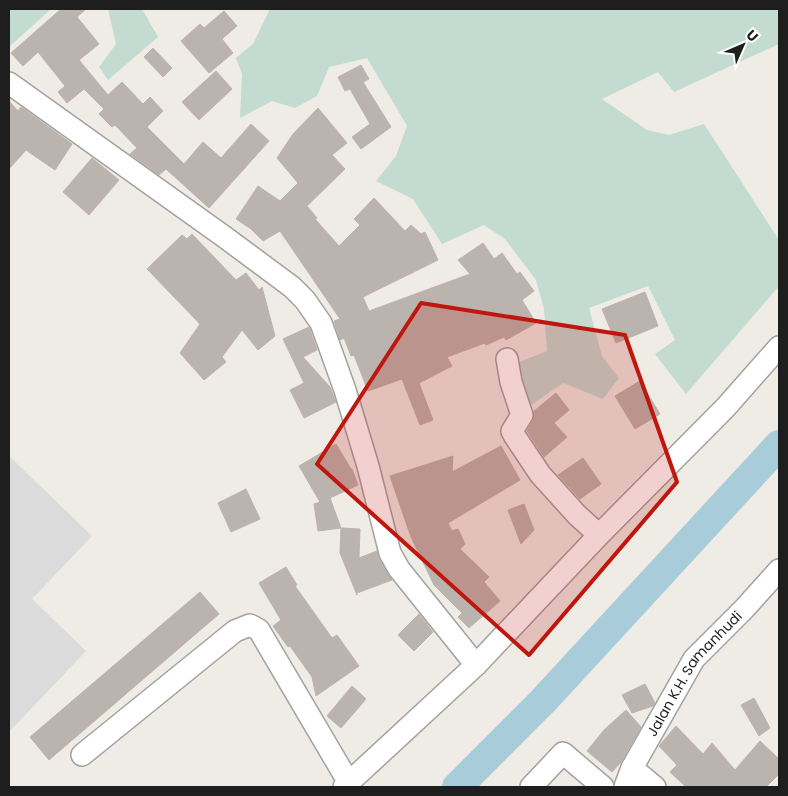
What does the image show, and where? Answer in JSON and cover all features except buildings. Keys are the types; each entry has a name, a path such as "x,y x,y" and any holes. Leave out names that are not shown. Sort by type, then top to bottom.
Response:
{"street":[{"path":"9,83 226,238 292,287 305,300 320,323 345,390 368,466 390,553 399,569 476,665"},
{"path":"82,755 234,631 250,625 259,630 347,785 476,665 587,524 726,407 779,347"},
{"path":"507,359 511,382 522,415 512,431 540,474 587,524"},
{"name":"Jalan K.H. Samanhudi","path":"628,778 694,659 744,609 779,570"},
{"path":"531,787 563,754 603,787"},
{"path":"628,778 655,787"}],"highlighted area":[{"path":"421,303 625,335 677,482 529,655 317,464"}],"shaded area":[{"path":"9,456 92,536 32,599 86,651 9,732"}],"green space":[{"path":"9,9 51,9 9,47"},
{"path":"108,9 142,9 158,37 108,80 99,67 116,44"},
{"path":"268,9 779,9 779,44 674,92 658,72 602,99 647,130 669,135 704,124 779,240 779,286 686,394 655,354 675,340 648,286 589,308 602,356 619,378 603,399 563,383 527,408 514,364 547,351 544,309 536,280 505,239 484,225 442,244 413,199 376,181 396,156 407,126 367,58 329,67 317,96 295,108 272,101 240,118 242,74 236,58 253,44 269,11"}],"waterway":[{"path":"457,787 543,701 779,445"}]}
